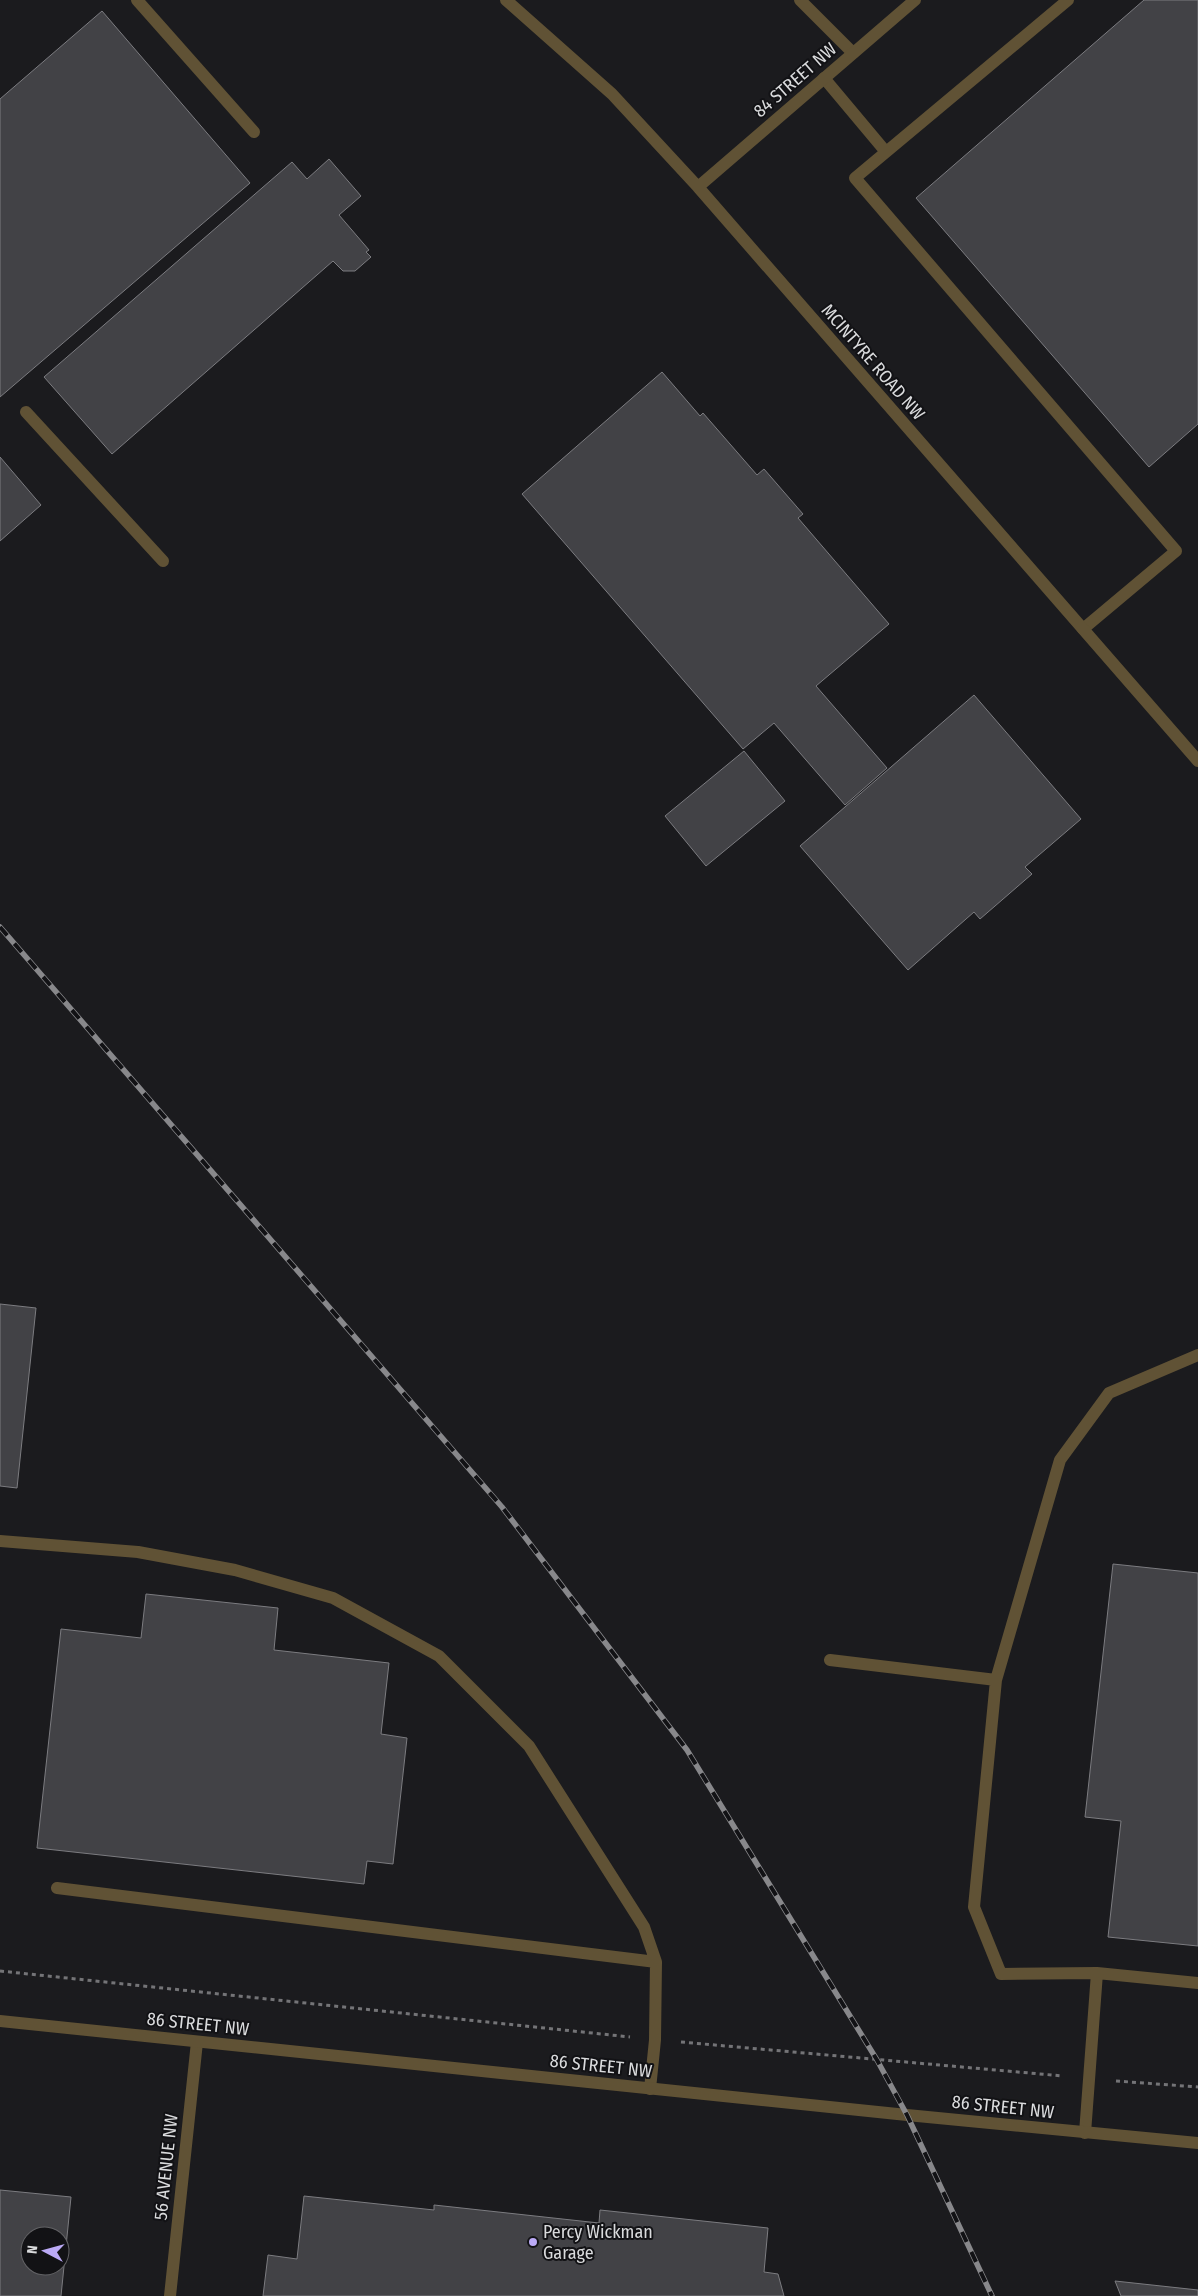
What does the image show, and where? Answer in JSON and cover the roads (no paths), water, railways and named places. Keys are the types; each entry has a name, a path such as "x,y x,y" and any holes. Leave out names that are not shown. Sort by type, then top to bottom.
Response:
{"street":[{"path":"137,0 254,132"},
{"name":"MCINTYRE ROAD NW","path":"506,0 612,94 698,187 1198,761"},
{"path":"800,0 853,53"},
{"name":"84 STREET NW","path":"698,187 915,0"},
{"path":"1068,0 855,178 1176,551 1083,629"},
{"path":"824,78 886,152"},
{"path":"26,412 163,561"},
{"path":"1198,1354 1109,1393 1060,1460 996,1680 974,1907 1001,1974 1097,1973 1198,1984"},
{"path":"0,1544 138,1552 235,1570 333,1598 439,1656 529,1746 644,1928 656,1962 655,2040 650,2089"},
{"path":"830,1660 996,1680"},
{"path":"58,1888 656,1962"},
{"path":"1085,2133 1097,1973"},
{"name":"86 STREET NW","path":"0,2021 650,2089 1198,2143"},
{"name":"56 AVENUE NW","path":"170,2296 197,2042"}],"railway":[{"path":"0,927 502,1507 687,1750 877,2060 907,2115 992,2296"}],"place":[{"name":"Percy Wickman Garage","path":"533,2242"}]}
